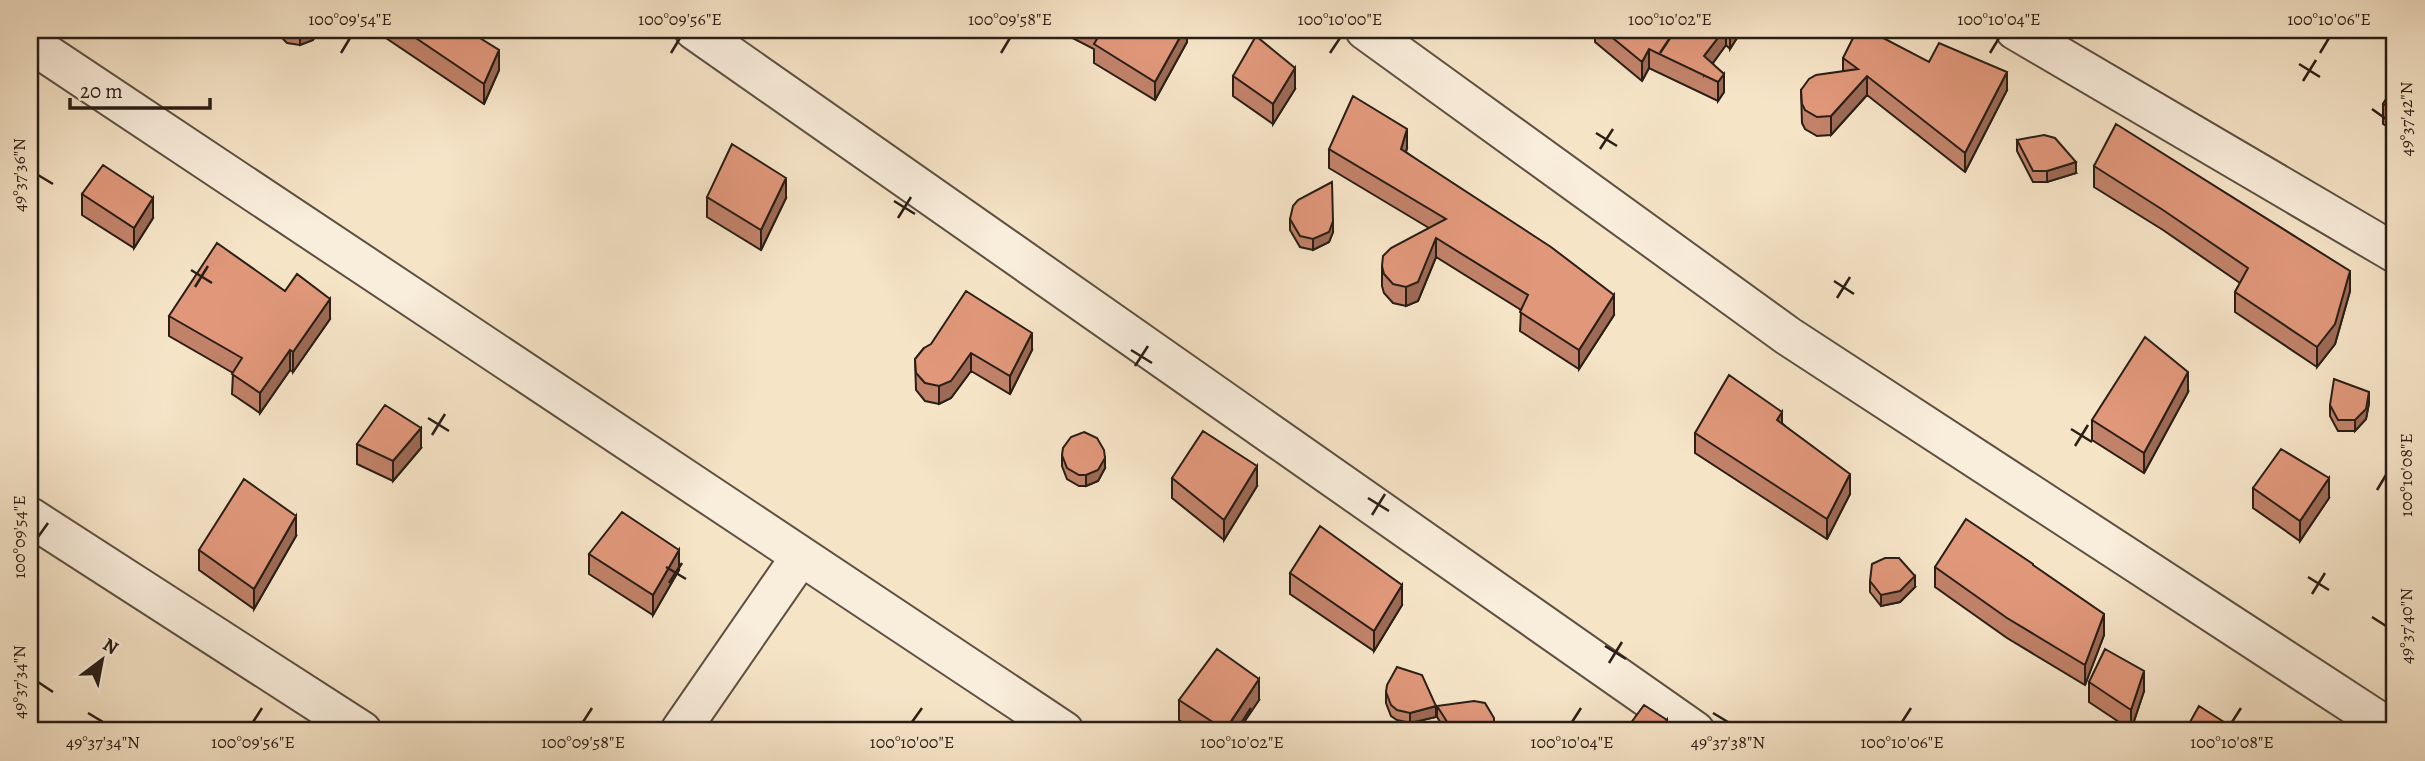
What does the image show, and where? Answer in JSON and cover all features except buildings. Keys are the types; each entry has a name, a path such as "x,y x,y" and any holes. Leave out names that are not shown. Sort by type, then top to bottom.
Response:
{"street":[{"path":"694,30 1695,731"},
{"path":"1365,30 1788,336 2394,731"},
{"path":"2015,30 2395,253"},
{"path":"30,43 1063,731"},
{"path":"30,517 362,731"},
{"path":"680,731 801,556"}]}
